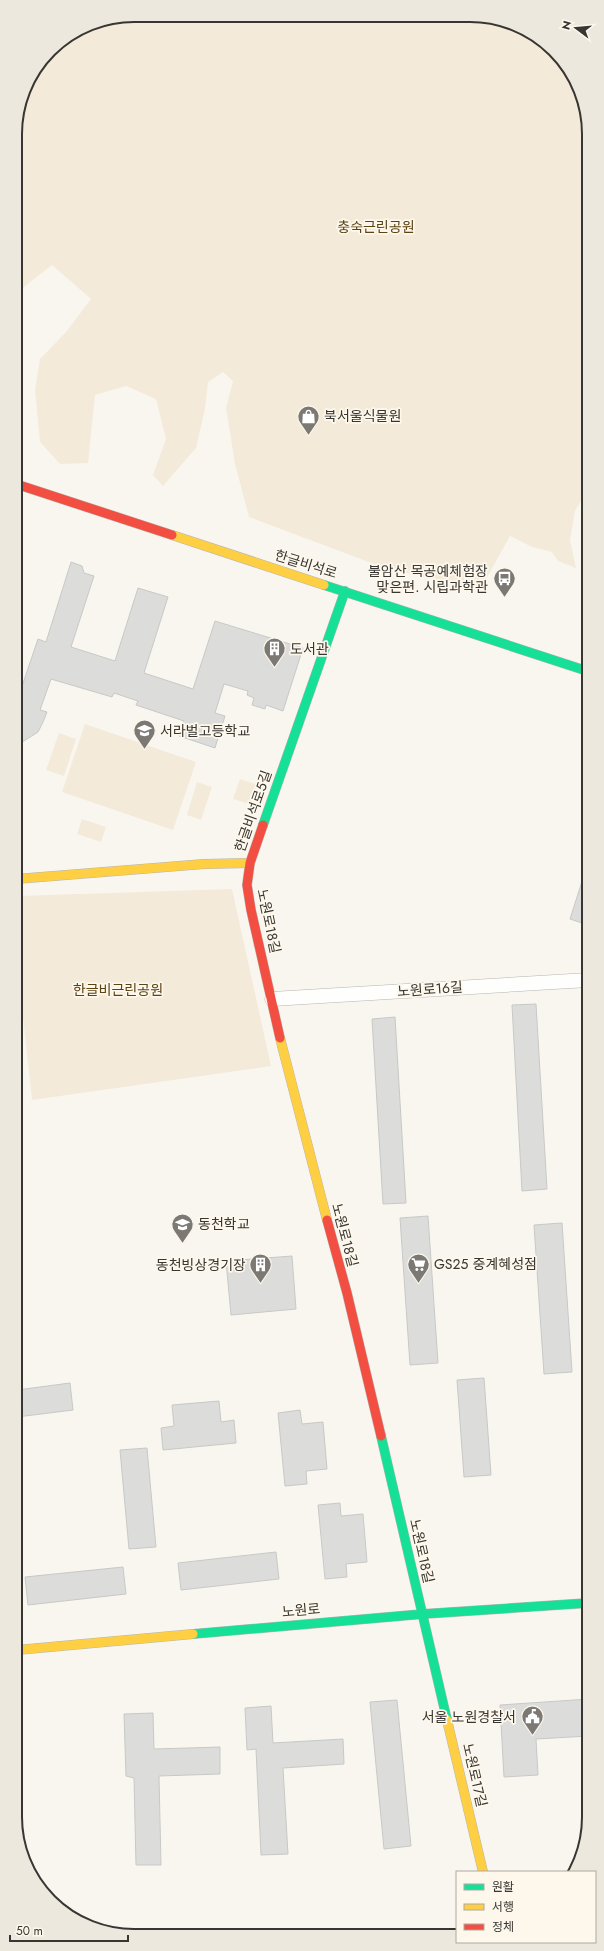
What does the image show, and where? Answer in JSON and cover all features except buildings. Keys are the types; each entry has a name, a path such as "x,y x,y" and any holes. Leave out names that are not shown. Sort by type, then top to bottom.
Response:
{"street":[{"name":"한글비석로","path":"22,486 582,669"},
{"name":"한글비석로5길","path":"22,879 204,864 250,863 345,591"},
{"name":"노원로18길","path":"250,863 247,885 251,910 292,1087 347,1294 423,1614"},
{"name":"노원로16길","path":"272,999 582,980"},
{"name":"노원로","path":"22,1650 423,1614 582,1603"},
{"name":"노원로17길","path":"423,1614 483,1871"}],"green space":[{"name":"충숙근린공원","path":"134,22 470,22 492,24 506,28 526,37 549,55 567,78 576,98 582,127 582,499 575,511 570,540 576,568 558,561 552,552 532,547 510,536 480,590 382,567 249,517 235,464 226,408 233,381 223,372 208,382 205,409 196,448 163,486 153,475 166,439 156,399 126,386 95,395 88,463 60,464 40,442 35,390 40,359 66,332 91,299 52,265 22,289 22,127 26,105 37,78 45,66 60,50 78,37 98,28 112,24"},
{"path":"85,724 196,762 173,830 62,792"},
{"path":"59,733 76,739 64,776 46,770"},
{"path":"240,779 256,784 249,804 233,799"},
{"path":"197,782 212,787 201,820 187,815"},
{"path":"82,819 106,827 101,842 77,834"},
{"name":"한글비근린공원","path":"232,889 271,1066 32,1100 22,1008 22,896"}],"traffic: fast":[{"path":"324,585 582,669"},
{"path":"263,825 345,591"},
{"path":"381,1436 447,1720"},
{"path":"193,1634 423,1614 582,1603"}],"traffic: slow":[{"path":"172,535 324,585"},
{"path":"22,879 204,864 250,863"},
{"path":"280,1038 327,1220"},
{"path":"22,1650 193,1634"},
{"path":"447,1720 483,1871"}],"traffic: jam":[{"path":"22,486 172,535"},
{"path":"263,825 250,863 247,885 251,910 280,1038"},
{"path":"327,1220 347,1293 381,1436"}],"place":[{"name":"북서울식물원","path":"308,436"},
{"name":"불암산 목공예체험장 맞은편. 시립과학관","path":"504,598"},
{"name":"도서관","path":"274,668"},
{"name":"서라벌고등학교","path":"144,750"},
{"name":"동천학교","path":"183,1244"},
{"name":"동천빙상경기장","path":"261,1284"},
{"name":"GS25 중계혜성점","path":"419,1284"},
{"name":"서울 노원경찰서","path":"532,1736"}]}
